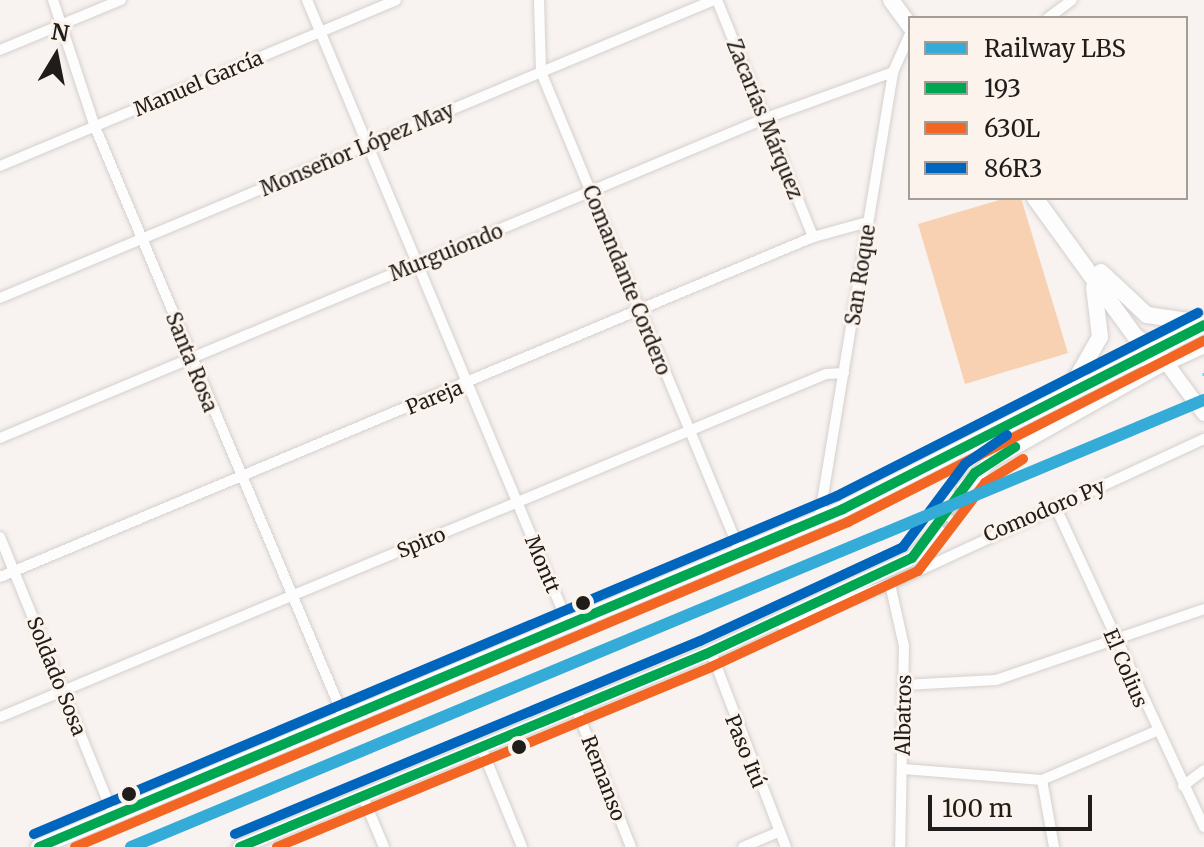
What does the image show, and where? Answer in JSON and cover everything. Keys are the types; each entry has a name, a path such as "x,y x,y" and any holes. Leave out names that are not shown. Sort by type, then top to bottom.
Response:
{"main road":[{"path":"891,0 908,23"},
{"path":"1037,200 1096,273 1147,315 1169,323 1204,324"},
{"path":"1049,200 1147,354 1167,362 1204,414"},
{"path":"1066,396 1100,337 1096,273"},
{"path":"39,847 819,520 1204,324"},
{"path":"964,488 1000,455 1167,362 1204,345"},
{"name":"Comodoro Py","path":"248,846 706,654 809,603 912,558 938,532"}],"street":[{"name":"Santa Rosa","path":"53,0 95,127 239,477 345,720"},
{"path":"0,50 121,0"},
{"name":"Montt","path":"307,0 569,626"},
{"name":"Manuel García","path":"0,166 396,0"},
{"name":"Comandante Cordero","path":"539,0 541,72 741,554"},
{"name":"Monseñor López May","path":"0,298 716,0"},
{"name":"Zacarías Márquez","path":"716,0 813,237"},
{"path":"1051,16 1072,0"},
{"name":"San Roque","path":"819,520 893,72 908,38"},
{"name":"Murguiondo","path":"0,438 766,118 893,72"},
{"name":"Pareja","path":"0,577 813,237 868,222"},
{"name":"Spiro","path":"0,717 689,430 844,373"},
{"name":"Comodoro Py","path":"706,654 890,584 1204,439"},
{"name":"El Colius","path":"1055,506 1154,732 1204,827"},
{"name":"Soldado Sosa","path":"0,537 114,816"},
{"name":"Albatros","path":"890,584 904,685 900,847"},
{"path":"904,685 996,680 1204,609"},
{"name":"Paso Itú","path":"706,654 786,847"},
{"name":"Remanso","path":"576,708 631,847"},
{"path":"903,769 1042,780 1154,732"},
{"path":"481,747 522,847"},
{"path":"1183,786 1204,770"},
{"path":"1042,780 1054,847"},
{"path":"363,797 384,847"},
{"path":"743,847 779,832"}],"shaded area":[{"path":"999,200 1022,200 1068,353 965,384 918,224"}],"tunnel":[{"path":"938,532 964,488"}],"rail line":[{"name":"LBS","path":"131,847 1204,400"}],"transit line":[{"name":"86R3","path":"34,834 837,496 1198,313"},
{"name":"193","path":"39,847 843,509 1204,325"},
{"name":"630L","path":"75,847 848,522 1204,341"},
{"name":"86R3","path":"235,834 700,641 903,547 965,464 1007,435"},
{"name":"193","path":"240,847 706,654 912,558 975,473 1015,447"},
{"name":"630L","path":"277,847 711,667 918,571 985,483 1023,459"}]}
